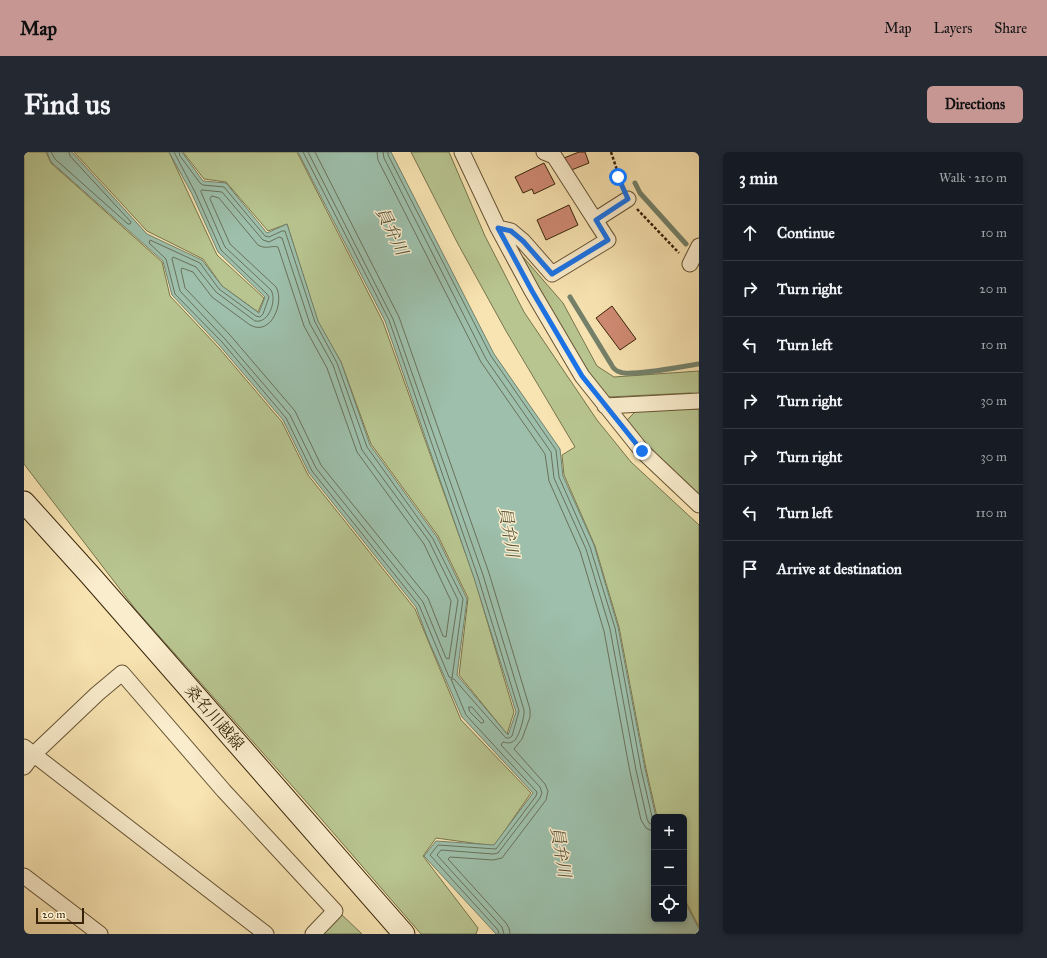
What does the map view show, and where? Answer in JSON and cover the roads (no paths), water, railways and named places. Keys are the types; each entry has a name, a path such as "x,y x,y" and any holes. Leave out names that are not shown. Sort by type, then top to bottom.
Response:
{"main road":[{"name":"桑名川越線","path":"24,502 404,934"}],"street":[{"path":"462,152 498,228 532,291 582,376 642,451 699,505"},
{"path":"498,228 511,231 523,241 552,274 608,240 554,156 544,152"},
{"path":"596,220 628,199"},
{"path":"690,264 699,246"},
{"path":"605,406 699,401"},
{"path":"24,766 29,750 122,673 224,791 335,911 313,934"},
{"path":"29,750 266,934"},
{"path":"24,876 100,934"}],"water":[{"name":"員弁川","path":"47,152 72,152 147,234 202,260 222,286 259,313 265,297 218,252 192,194 169,152 182,152 203,181 226,183 267,233 287,224 318,321 341,362 370,445 437,537 467,599 457,675 508,735 516,712 474,578 385,321 298,152 391,152 494,354 560,449 563,476 594,545 618,627 645,769 655,814 651,814 651,922 687,922 687,906 699,929 699,934 496,934 424,856 436,841 494,845 533,793 462,717 428,639 416,607 309,473 283,420 219,345 172,295 163,261 51,162"}],"waterway":[{"path":"635,183 640,193 686,244"},
{"path":"570,297 614,369 617,371 635,373 658,371 699,364"}]}
